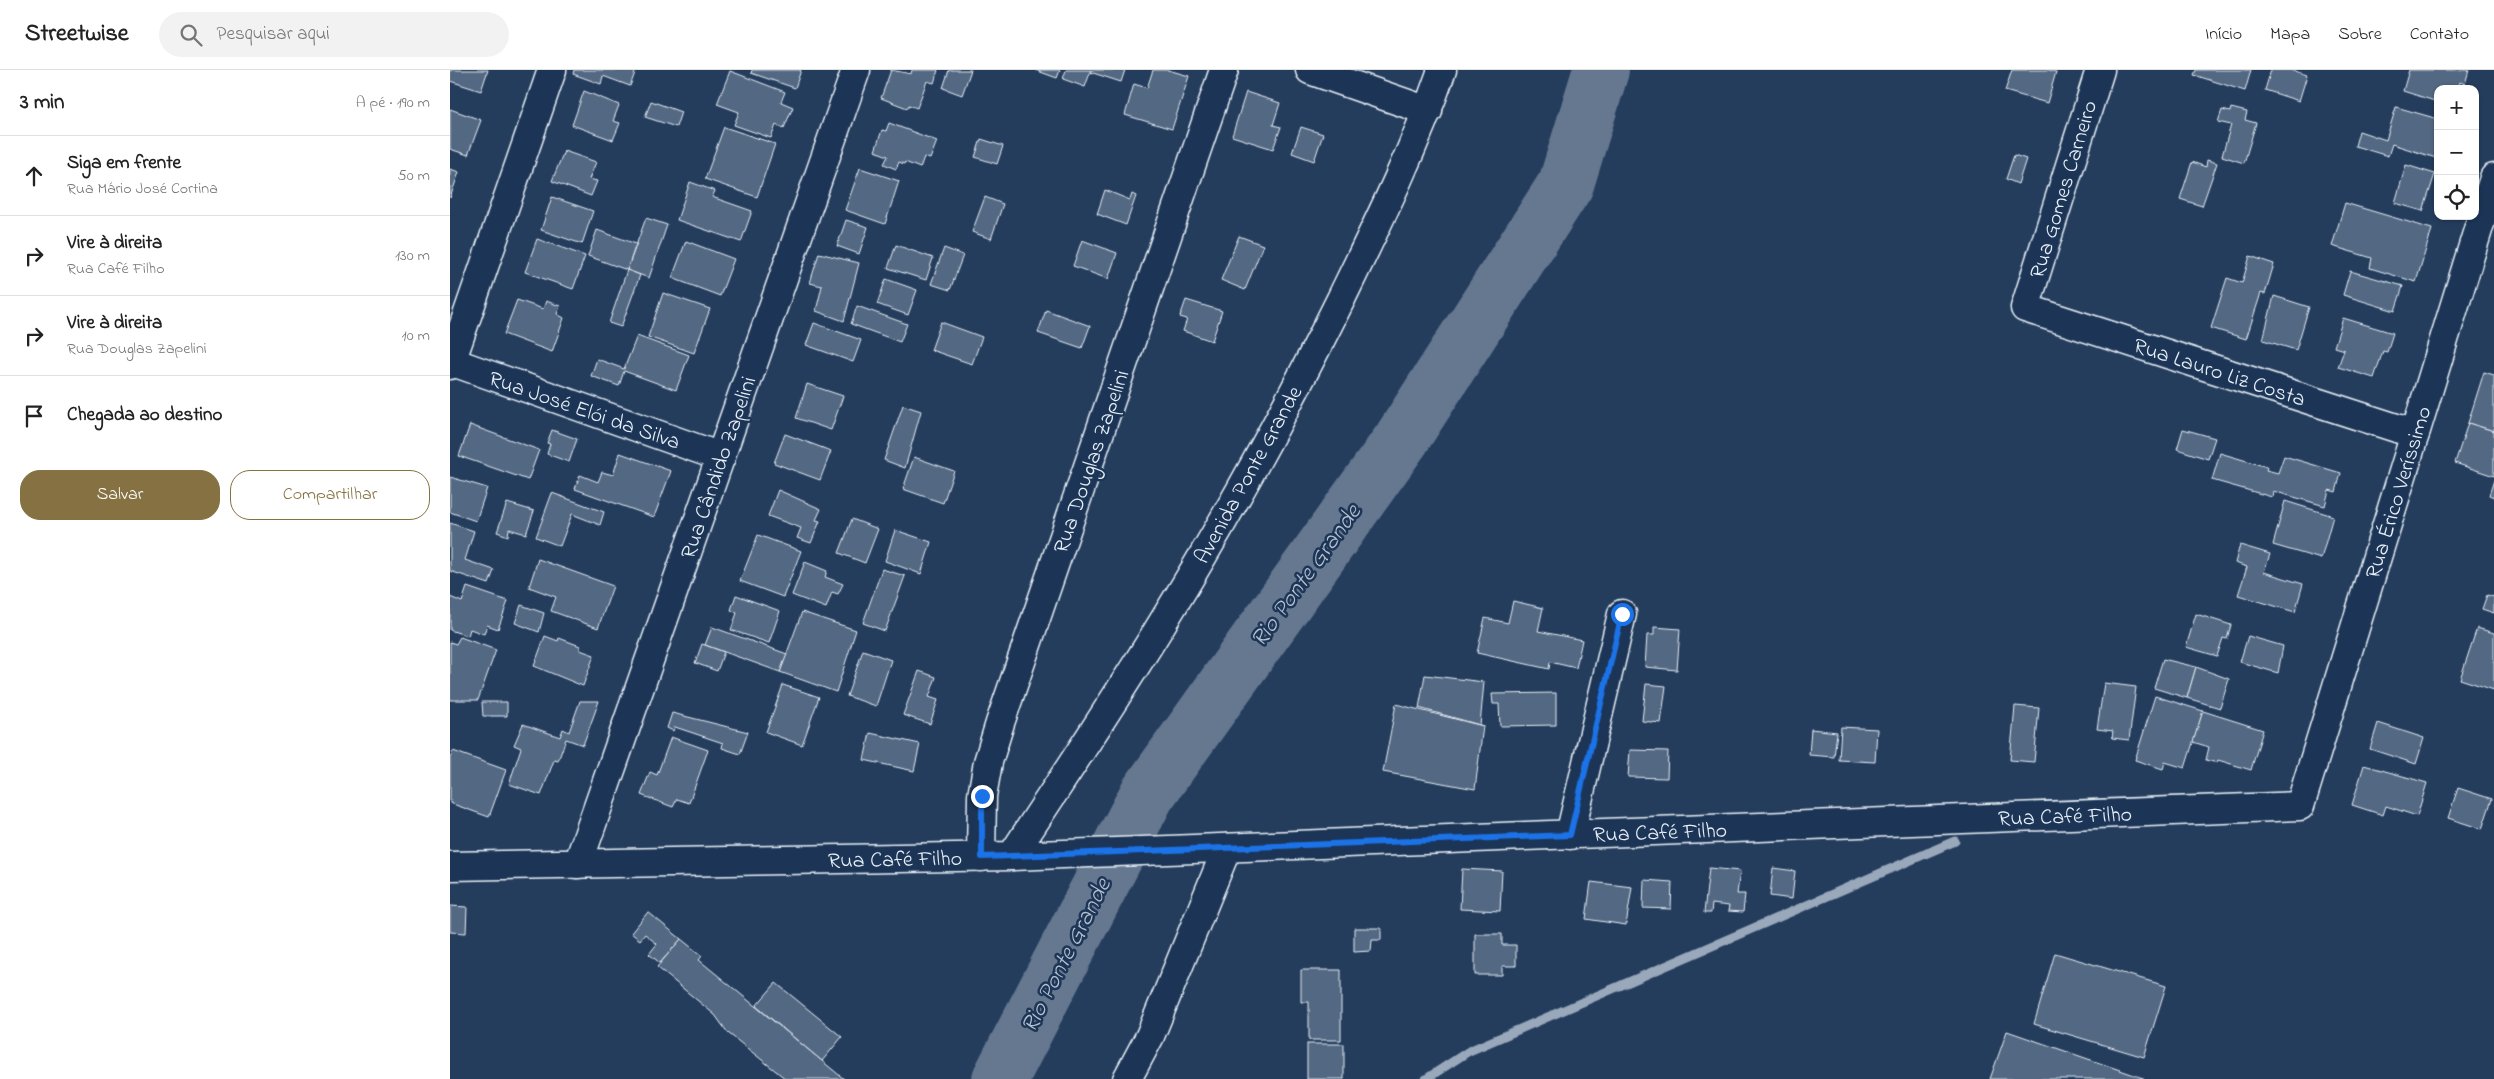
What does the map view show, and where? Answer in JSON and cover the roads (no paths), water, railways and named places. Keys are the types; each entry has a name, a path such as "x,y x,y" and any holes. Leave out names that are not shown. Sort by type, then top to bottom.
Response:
{"street":[{"path":"450,363 552,70"},
{"name":"Rua Cândido Zapelini","path":"578,864 856,70"},
{"name":"Rua Douglas Zapelini","path":"982,857 982,796 988,762 1224,70"},
{"path":"1310,70 1428,111"},
{"name":"Avenida Ponte Grande","path":"1012,856 1166,618 1246,482 1315,352 1365,250 1428,111 1442,70"},
{"name":"Rua Gomes Carneiro","path":"2025,308 2100,70"},
{"name":"Rua Érico Veríssimo","path":"2300,806 2494,178"},
{"name":"Rua Lauro Liz Costa","path":"2025,308 2415,434"},
{"name":"Rua José Elói da Silva","path":"450,363 721,457"},
{"path":"1570,835 1622,614"},
{"name":"Rua Café Filho","path":"450,866 982,857 2300,806"},
{"path":"1127,1079 1150,1036 1227,848"}],"waterway":[{"name":"Rio Ponte Grande","path":"1000,1079 1147,795 1401,440 1566,184 1601,70"},
{"path":"1426,1079 1469,1051 1955,841"}]}
